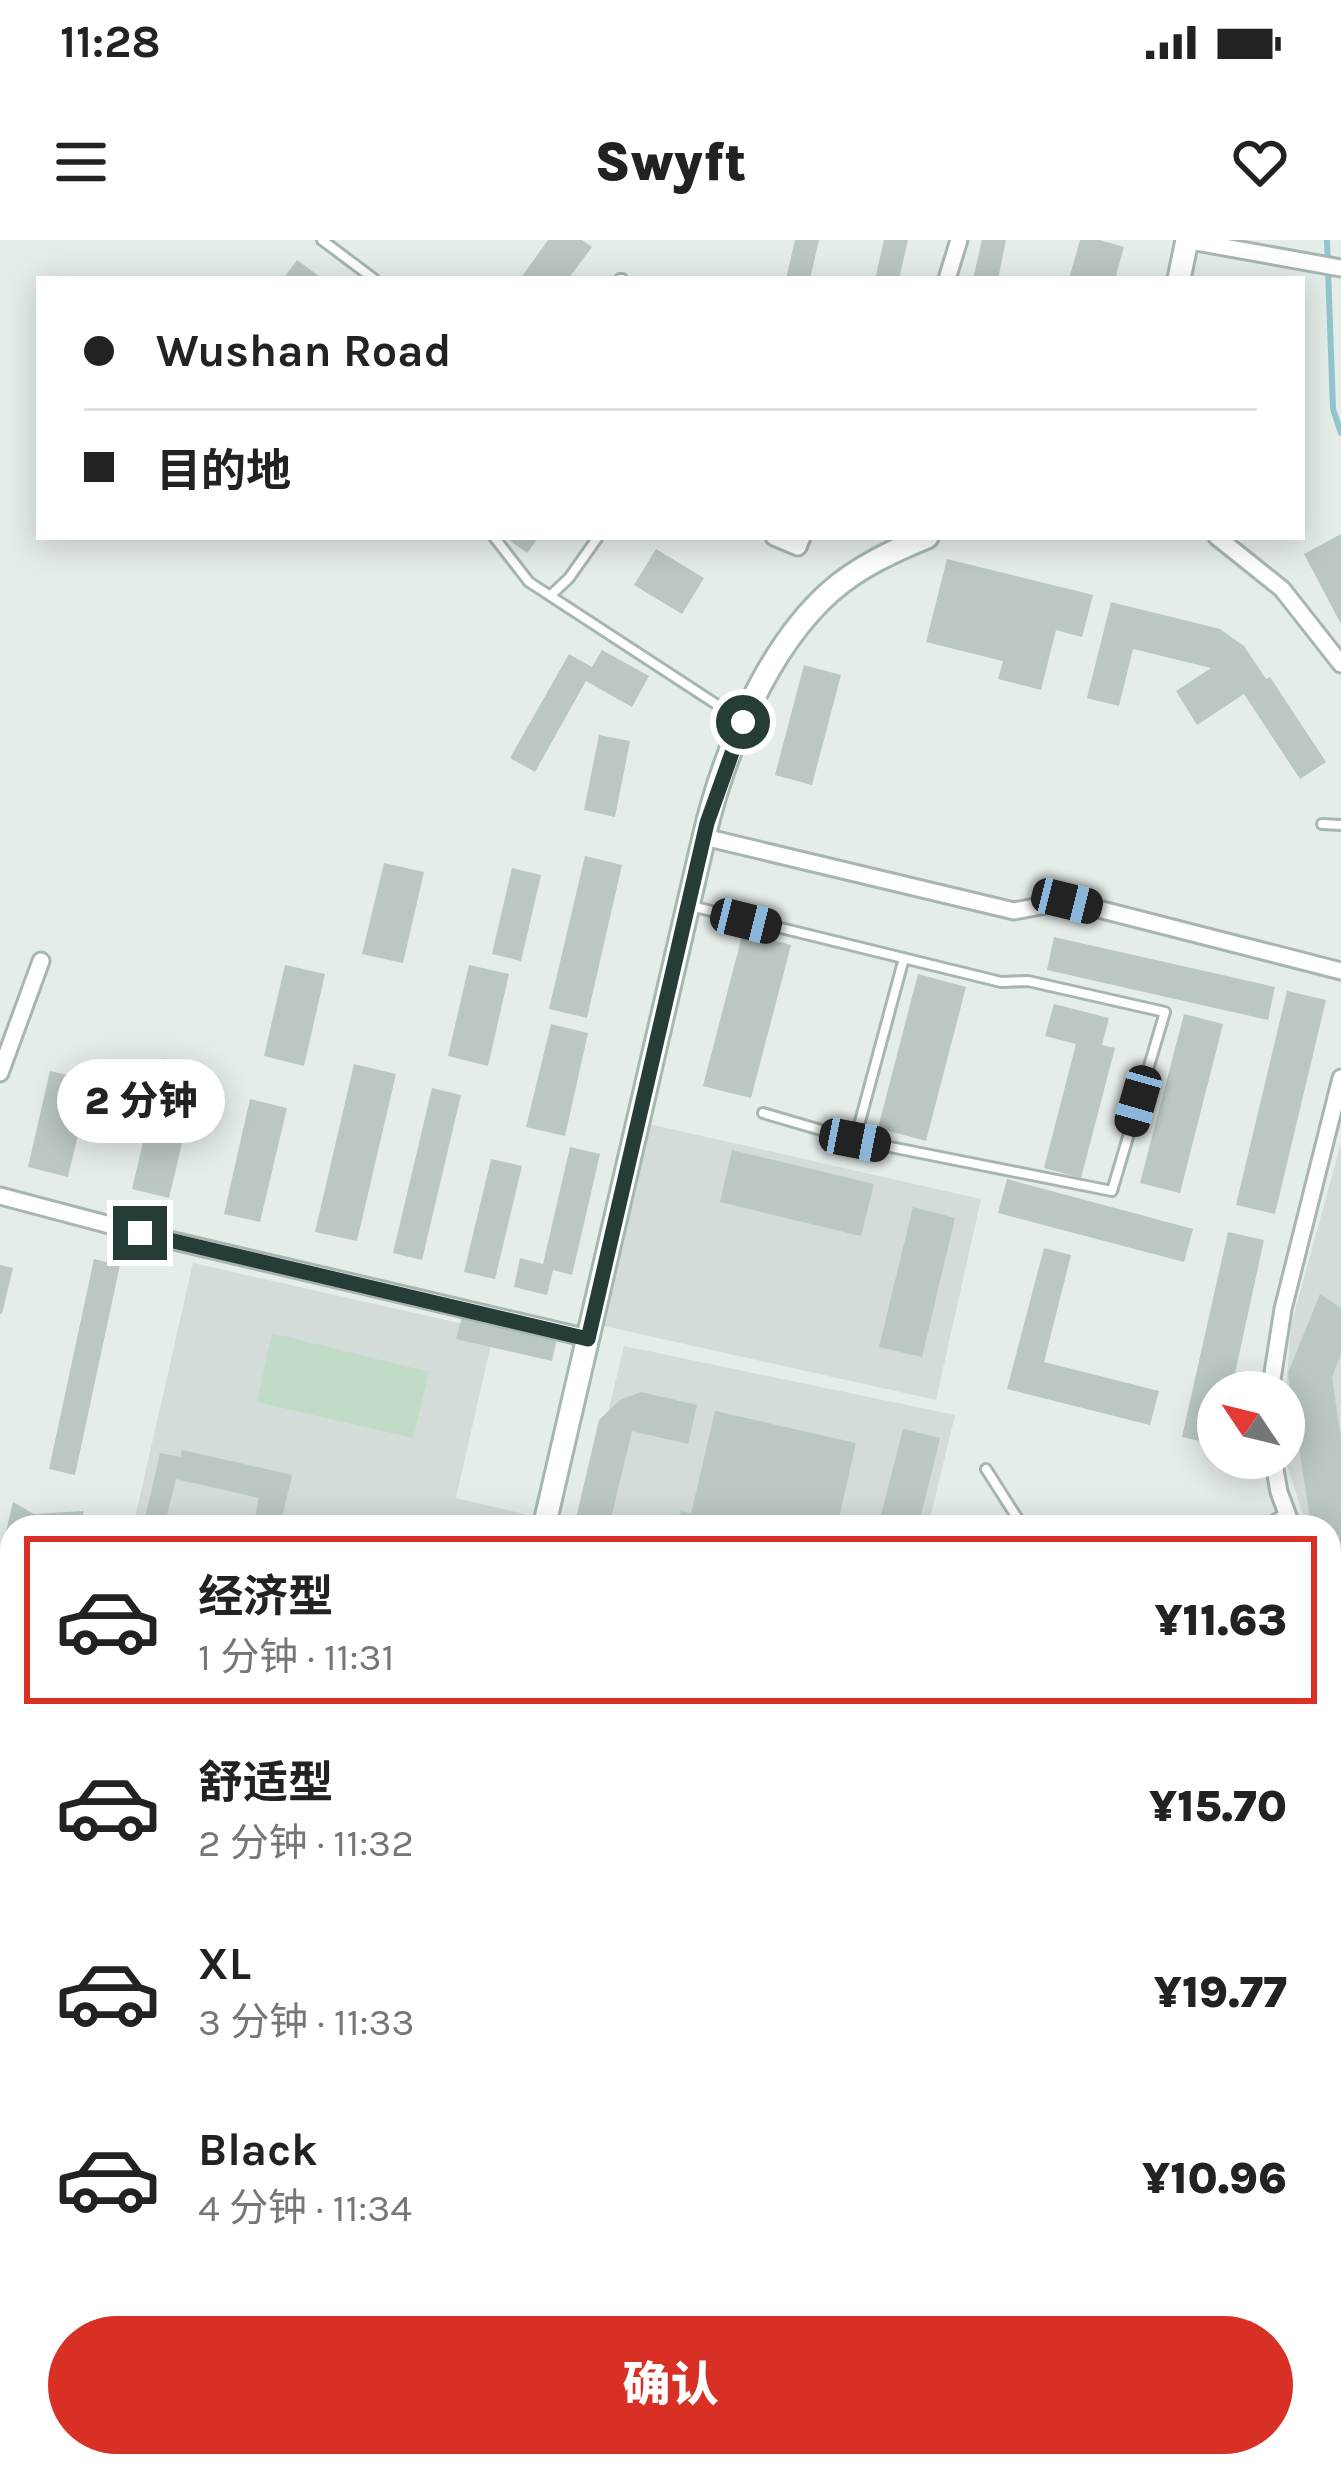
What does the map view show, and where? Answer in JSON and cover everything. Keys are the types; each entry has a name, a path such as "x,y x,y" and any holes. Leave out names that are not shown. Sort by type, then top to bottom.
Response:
{"main road":[{"path":"1181,276 1187,240"},
{"path":"547,1515 704,837 728,757 775,663 828,593 858,570 921,540"}],"street":[{"path":"947,276 959,240"},
{"path":"1187,240 1341,268"},
{"path":"1221,540 1282,589 1341,664"},
{"path":"704,837 1014,911 1067,901 1341,971"},
{"path":"0,1072 41,961"},
{"path":"1273,1371 1283,1309 1341,1078"},
{"path":"0,1196 588,1339"},
{"path":"1279,1479 1289,1515"}],"lane":[{"path":"322,240 370,276"},
{"path":"496,540 529,582 743,722"},
{"path":"551,596 596,540"},
{"path":"1322,824 1341,825"},
{"path":"688,905 1001,982 1028,981 1165,1012 1112,1191 855,1140 763,1113"},
{"path":"855,1140 904,958"},
{"path":"986,1469 1016,1515"}],"shaded area":[{"path":"649,1124 981,1199 936,1400 604,1326"},
{"path":"1341,1143 1341,1515 1303,1515 1291,1479 1305,1479 1305,1371 1288,1371 1291,1325"},
{"path":"193,1263 494,1331 456,1498 528,1515 136,1515"},
{"path":"624,1346 955,1415 931,1515 584,1515"}],"green space":[{"path":"272,1333 429,1372 413,1438 257,1402"}],"building":[{"path":"548,240 582,240 592,247 570,276 522,276"},
{"path":"795,240 819,240 811,276 787,276"},
{"path":"884,240 908,240 900,276 876,276"},
{"path":"982,240 1006,240 999,276 974,276"},
{"path":"1080,240 1124,247 1116,276 1070,276"},
{"path":"297,260 319,276 285,276"},
{"path":"1341,534 1341,624 1304,554"},
{"path":"509,540 537,540 527,553"},
{"path":"656,549 704,578 682,614 634,585"},
{"path":"947,559 1093,595 1082,637 1056,630 1041,690 998,679 1003,661 926,642"},
{"path":"1111,602 1220,629 1244,646 1326,762 1300,779 1244,694 1197,725 1176,691 1211,668 1133,649 1119,706 1087,698"},
{"path":"602,650 649,676 632,707 586,681 535,772 510,758 569,654 592,667"},
{"path":"804,665 841,675 812,785 775,775"},
{"path":"599,735 630,741 615,817 584,810"},
{"path":"585,856 622,865 587,1018 549,1009"},
{"path":"384,863 424,872 403,963 362,954"},
{"path":"512,868 541,875 521,961 492,954"},
{"path":"743,932 791,945 751,1098 703,1086"},
{"path":"1054,937 1275,987 1268,1020 1047,970"},
{"path":"285,965 325,974 304,1066 264,1056"},
{"path":"469,965 509,974 488,1066 448,1056"},
{"path":"918,974 966,987 926,1141 878,1128"},
{"path":"1287,991 1326,1000 1275,1214 1236,1205"},
{"path":"1054,1004 1109,1018 1102,1045 1115,1048 1081,1178 1044,1168 1076,1044 1045,1036"},
{"path":"1184,1014 1223,1024 1180,1193 1140,1183"},
{"path":"551,1024 588,1033 565,1136 526,1127"},
{"path":"163,1058 200,1067 169,1198 132,1189"},
{"path":"354,1064 396,1074 357,1241 315,1232"},
{"path":"50,1071 91,1080 68,1177 28,1167"},
{"path":"432,1088 461,1095 422,1260 393,1253"},
{"path":"250,1099 287,1108 260,1222 224,1214"},
{"path":"570,1147 600,1154 572,1275 553,1270 547,1295 514,1287 520,1258 543,1264"},
{"path":"732,1150 874,1184 861,1236 720,1202"},
{"path":"491,1159 522,1166 495,1279 464,1272"},
{"path":"1007,1179 1193,1229 1184,1262 998,1213"},
{"path":"913,1207 955,1218 922,1357 879,1347"},
{"path":"1228,1232 1264,1240 1236,1371 1197,1371 1197,1440 1182,1437"},
{"path":"1044,1248 1071,1255 1044,1362 1159,1391 1150,1425 1007,1389"},
{"path":"94,1259 120,1265 75,1475 49,1469"},
{"path":"0,1265 13,1268 2,1314 0,1314"},
{"path":"1320,1294 1341,1308 1341,1354 1332,1377 1341,1438 1341,1515 1309,1515 1304,1479 1305,1371 1289,1371"},
{"path":"463,1313 558,1334 552,1361 456,1339"},
{"path":"641,1392 697,1405 688,1444 632,1431 612,1515 577,1515 599,1420 620,1400"},
{"path":"715,1411 856,1443 840,1515 680,1515 681,1511 691,1514"},
{"path":"903,1429 940,1438 921,1515 881,1515"},
{"path":"182,1450 292,1475 283,1515 255,1515 259,1498 176,1479 167,1515 146,1515 160,1453 181,1457"},
{"path":"13,1502 34,1514 84,1511 83,1515 10,1515"}],"waterway":[{"path":"1327,240 1333,409 1341,433"}],"route":[{"path":"140,1233 588,1339 707,823 743,722"}]}
